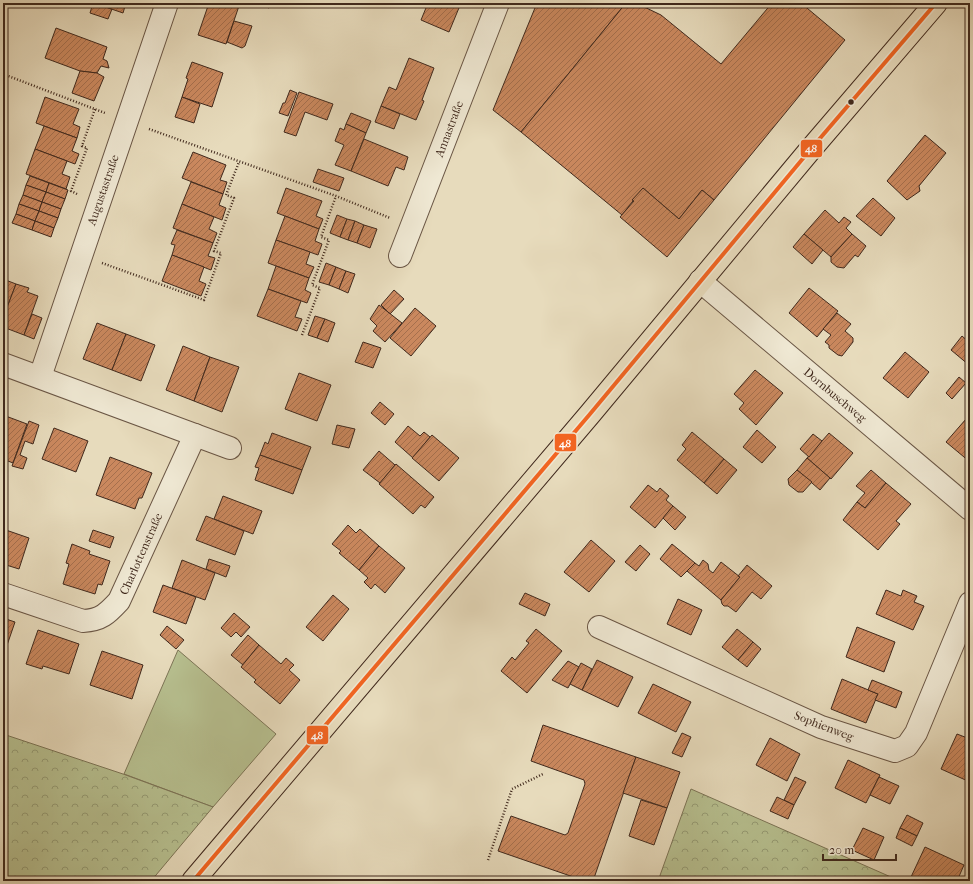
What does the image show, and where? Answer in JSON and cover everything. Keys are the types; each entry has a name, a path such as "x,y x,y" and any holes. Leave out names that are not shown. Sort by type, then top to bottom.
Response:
{"main road":[{"path":"193,881 590,414 700,281 936,3"}],"street":[{"name":"Augustastraße","path":"40,377 167,3"},
{"name":"Annastraße","path":"400,256 498,3"},
{"name":"Dornbuschweg","path":"700,281 970,510"},
{"path":"3,364 230,448"},
{"name":"Charlottenstraße","path":"3,594 83,621 95,620 107,614 119,601 195,435"},
{"name":"Sophienweg","path":"599,627 821,727 895,751 907,746 916,733 970,603"}],"path":[{"path":"3,74 126,121 336,196 390,218"},
{"path":"95,109 82,146 87,148 71,191 99,202"},
{"path":"81,255 204,300 221,253 214,251 234,198 226,195 239,162"},
{"path":"302,335 320,288 312,285 329,240 321,237 336,196"},
{"path":"488,860 512,789 543,774"}],"green space":[{"path":"178,650 276,734 213,807 124,774"},
{"path":"3,734 123,774 213,807 151,881 3,881"},
{"path":"691,789 900,881 658,881"}],"building":[{"path":"93,3 112,9 108,19 90,13"},
{"path":"97,3 126,3 123,13"},
{"path":"209,3 240,3 226,44 198,35"},
{"path":"256,3 271,3 269,8"},
{"path":"428,3 461,3 449,32 421,20"},
{"path":"537,3 626,3 521,132 493,110"},
{"path":"626,3 636,3 661,15 721,64 772,3 801,3 845,40 714,200 702,190 679,219 643,188 622,215 521,132"},
{"path":"234,21 252,26 245,46 242,48 227,42"},
{"path":"56,28 107,47 103,59 107,61 109,68 101,66 97,73 80,71 45,58"},
{"path":"970,43 970,51 966,48"},
{"path":"409,58 434,68 422,100 424,101 416,120 381,106 389,87 396,90"},
{"path":"192,62 223,73 212,107 182,97 188,79 186,78"},
{"path":"80,71 97,73 104,77 94,101 72,93"},
{"path":"290,90 297,93 288,116 279,113"},
{"path":"299,92 333,104 327,120 305,112 296,136 284,132"},
{"path":"45,97 79,109 73,124 80,127 77,138 36,123"},
{"path":"182,97 200,104 194,123 175,117"},
{"path":"381,106 400,114 394,129 375,122"},
{"path":"351,113 371,121 366,133 346,124"},
{"path":"346,124 366,133 351,171 335,165 344,145 335,141 340,128 344,130"},
{"path":"44,126 77,138 72,151 79,154 75,164 35,149"},
{"path":"925,135 946,153 919,186 920,191 907,200 887,181"},
{"path":"364,139 408,157 404,170 396,167 388,186 351,171"},
{"path":"35,149 67,161 62,174 70,177 66,189 26,174"},
{"path":"193,152 226,165 220,180 227,182 223,194 182,178"},
{"path":"318,169 344,178 339,191 313,182"},
{"path":"30,176 49,183 46,192 26,185"},
{"path":"191,182 223,194 219,205 226,208 222,220 182,204"},
{"path":"49,183 68,190 65,199 46,192"},
{"path":"26,185 46,192 42,202 23,195"},
{"path":"286,188 322,201 316,216 323,219 319,229 277,213"},
{"path":"643,188 679,219 702,190 714,200 667,257 620,217"},
{"path":"46,192 65,199 61,209 42,202"},
{"path":"23,195 42,202 39,211 19,204"},
{"path":"873,198 895,218 881,236 856,216"},
{"path":"42,202 61,209 58,218 39,211"},
{"path":"19,204 39,211 35,221 16,214"},
{"path":"182,204 214,217 209,229 217,233 213,243 173,228"},
{"path":"825,210 839,223 844,217 851,222 846,228 852,234 831,257 804,234"},
{"path":"39,211 58,218 54,228 35,221"},
{"path":"16,214 35,221 32,230 12,223"},
{"path":"337,215 347,219 340,237 330,233"},
{"path":"285,216 319,229 315,241 322,244 318,255 276,240"},
{"path":"347,219 355,221 348,240 340,237"},
{"path":"35,221 54,228 51,237 32,230"},
{"path":"355,221 364,225 357,243 348,240"},
{"path":"364,225 377,229 370,248 357,243"},
{"path":"177,230 213,243 208,256 215,258 211,270 172,255 175,245 171,244"},
{"path":"804,234 823,250 812,264 793,247"},
{"path":"852,234 866,246 858,257 855,255 844,268 837,267 831,262 831,257"},
{"path":"276,240 310,252 306,264 314,267 309,278 268,263"},
{"path":"172,255 204,267 199,281 206,284 201,296 162,281"},
{"path":"326,263 336,267 329,285 319,282"},
{"path":"276,266 309,278 305,290 311,293 307,303 268,289"},
{"path":"336,267 346,271 339,289 329,285"},
{"path":"346,271 355,274 348,293 339,289"},
{"path":"3,279 16,284 3,318"},
{"path":"16,284 29,288 27,292 38,296 24,335 3,327 3,318"},
{"path":"809,288 838,311 817,337 789,313"},
{"path":"268,289 301,301 295,317 302,319 297,331 257,316"},
{"path":"394,290 404,299 390,314 381,305"},
{"path":"379,305 402,323 385,342 373,331 377,326 370,319"},
{"path":"415,308 436,326 411,356 390,338"},
{"path":"837,313 851,324 845,331 853,338 853,342 842,356 838,355 829,348 829,345 825,342 831,335 823,329"},
{"path":"32,314 42,318 34,339 24,335"},
{"path":"315,316 325,319 317,338 308,335"},
{"path":"325,319 335,323 328,342 317,338"},
{"path":"97,323 126,334 112,370 83,359"},
{"path":"126,334 155,345 141,381 112,370"},
{"path":"962,336 970,343 969,365 951,350"},
{"path":"363,342 381,348 373,368 355,362"},
{"path":"183,346 210,357 194,401 166,390"},
{"path":"905,352 929,372 908,398 883,378"},
{"path":"210,357 239,367 222,412 194,401"},
{"path":"755,370 783,393 756,425 739,409 744,403 734,394"},
{"path":"299,373 331,385 317,421 285,409"},
{"path":"959,377 966,383 952,399 946,393"},
{"path":"380,402 394,414 385,425 371,413"},
{"path":"3,415 27,424 13,463 3,459"},
{"path":"966,419 970,423 970,462 946,442"},
{"path":"29,421 39,425 33,444 25,441 20,455 27,458 23,469 12,466"},
{"path":"337,425 355,429 349,448 332,444"},
{"path":"408,426 420,436 424,432 430,437 413,458 395,442"},
{"path":"54,428 88,441 76,472 42,459"},
{"path":"757,430 776,447 762,463 743,447"},
{"path":"692,432 724,459 704,483 677,460 686,449 682,445"},
{"path":"272,433 311,447 302,470 260,455 265,442 268,444"},
{"path":"829,433 853,453 831,479 807,458"},
{"path":"813,434 822,441 809,457 800,449"},
{"path":"432,435 459,458 439,481 412,458"},
{"path":"379,451 395,465 380,483 363,470"},
{"path":"260,455 302,470 293,494 255,480 259,468 255,467"},
{"path":"110,457 152,473 142,498 139,498 135,509 96,495"},
{"path":"807,458 830,478 820,490 797,470"},
{"path":"724,459 737,470 717,494 704,483"},
{"path":"396,464 434,497 425,508 421,505 413,514 379,484"},
{"path":"797,470 812,482 803,492 798,492 789,485 788,479"},
{"path":"871,470 886,483 865,508 857,502 865,493 856,486"},
{"path":"886,483 911,504 896,521 900,524 878,550 843,520 857,502 865,508"},
{"path":"648,485 657,492 660,488 669,496 666,500 673,506 655,528 630,507"},
{"path":"223,496 262,511 253,534 214,519"},
{"path":"673,506 686,517 675,530 663,518"},
{"path":"206,516 244,531 235,555 196,540"},
{"path":"348,525 356,533 360,529 379,546 359,570 339,553 341,551 332,544"},
{"path":"3,529 29,538 19,569 3,564"},
{"path":"93,530 114,537 110,548 89,541"},
{"path":"591,540 615,561 589,592 564,572"},
{"path":"72,544 90,551 89,554 110,561 102,585 98,584 95,594 63,584 69,564 66,563"},
{"path":"672,544 695,563 681,577 660,559"},
{"path":"640,545 650,554 636,571 625,562"},
{"path":"379,546 405,568 385,593 375,584 371,589 364,582 368,578 359,570"},
{"path":"209,559 230,566 226,577 206,569"},
{"path":"182,560 215,573 205,600 172,588"},
{"path":"703,560 708,564 709,570 713,573 721,562 740,577 721,600 687,571 695,563 699,566"},
{"path":"747,565 772,586 761,599 752,592 736,612 728,606 724,606 721,600 740,577 738,576"},
{"path":"163,585 196,597 186,624 153,612"},
{"path":"886,590 901,596 903,590 917,596 914,602 924,606 913,630 876,614"},
{"path":"525,593 550,604 545,616 519,604"},
{"path":"333,595 349,609 323,641 306,627"},
{"path":"678,599 702,610 691,635 667,624"},
{"path":"234,613 250,627 241,637 236,632 231,637 221,628"},
{"path":"3,618 15,622 4,654 3,654"},
{"path":"167,626 184,640 176,649 160,635"},
{"path":"857,627 895,642 884,672 846,657"},
{"path":"536,629 562,651 527,693 501,671 512,657 515,660 529,643 526,641"},
{"path":"737,629 753,642 738,660 722,647"},
{"path":"38,630 79,644 69,674 43,666 42,669 26,664"},
{"path":"248,635 259,645 243,665 231,655"},
{"path":"753,642 761,649 747,667 738,660"},
{"path":"259,645 281,664 286,658 294,665 289,670 300,680 280,704 254,682 256,680 241,667"},
{"path":"102,651 143,665 132,699 90,685"},
{"path":"597,660 633,677 618,707 582,690"},
{"path":"568,661 579,667 568,688 552,680"},
{"path":"581,663 592,669 582,690 570,684"},
{"path":"842,679 878,694 866,723 831,709"},
{"path":"872,680 902,692 896,708 875,700 878,694 868,690"},
{"path":"653,684 691,702 676,732 638,713"},
{"path":"543,725 636,757 593,881 585,881 498,851 511,816 565,835 568,833 585,784 584,780 531,761"},
{"path":"682,733 691,737 682,757 672,753"},
{"path":"957,734 970,739 970,782 941,769"},
{"path":"770,738 800,754 787,781 756,765"},
{"path":"636,757 680,772 667,808 623,793"},
{"path":"848,760 880,775 866,803 835,788"},
{"path":"795,777 806,782 794,805 784,800"},
{"path":"879,777 899,786 890,804 870,795"},
{"path":"777,797 794,805 788,819 770,811"},
{"path":"641,800 667,808 654,845 629,836"},
{"path":"907,815 923,823 917,836 900,828"},
{"path":"863,828 884,837 874,860 852,850"},
{"path":"900,828 917,836 912,846 896,838"},
{"path":"925,847 964,865 957,881 920,881 911,877"}],"transit line":[{"name":"48","path":"193,881 590,414 810,150 936,3"}]}
